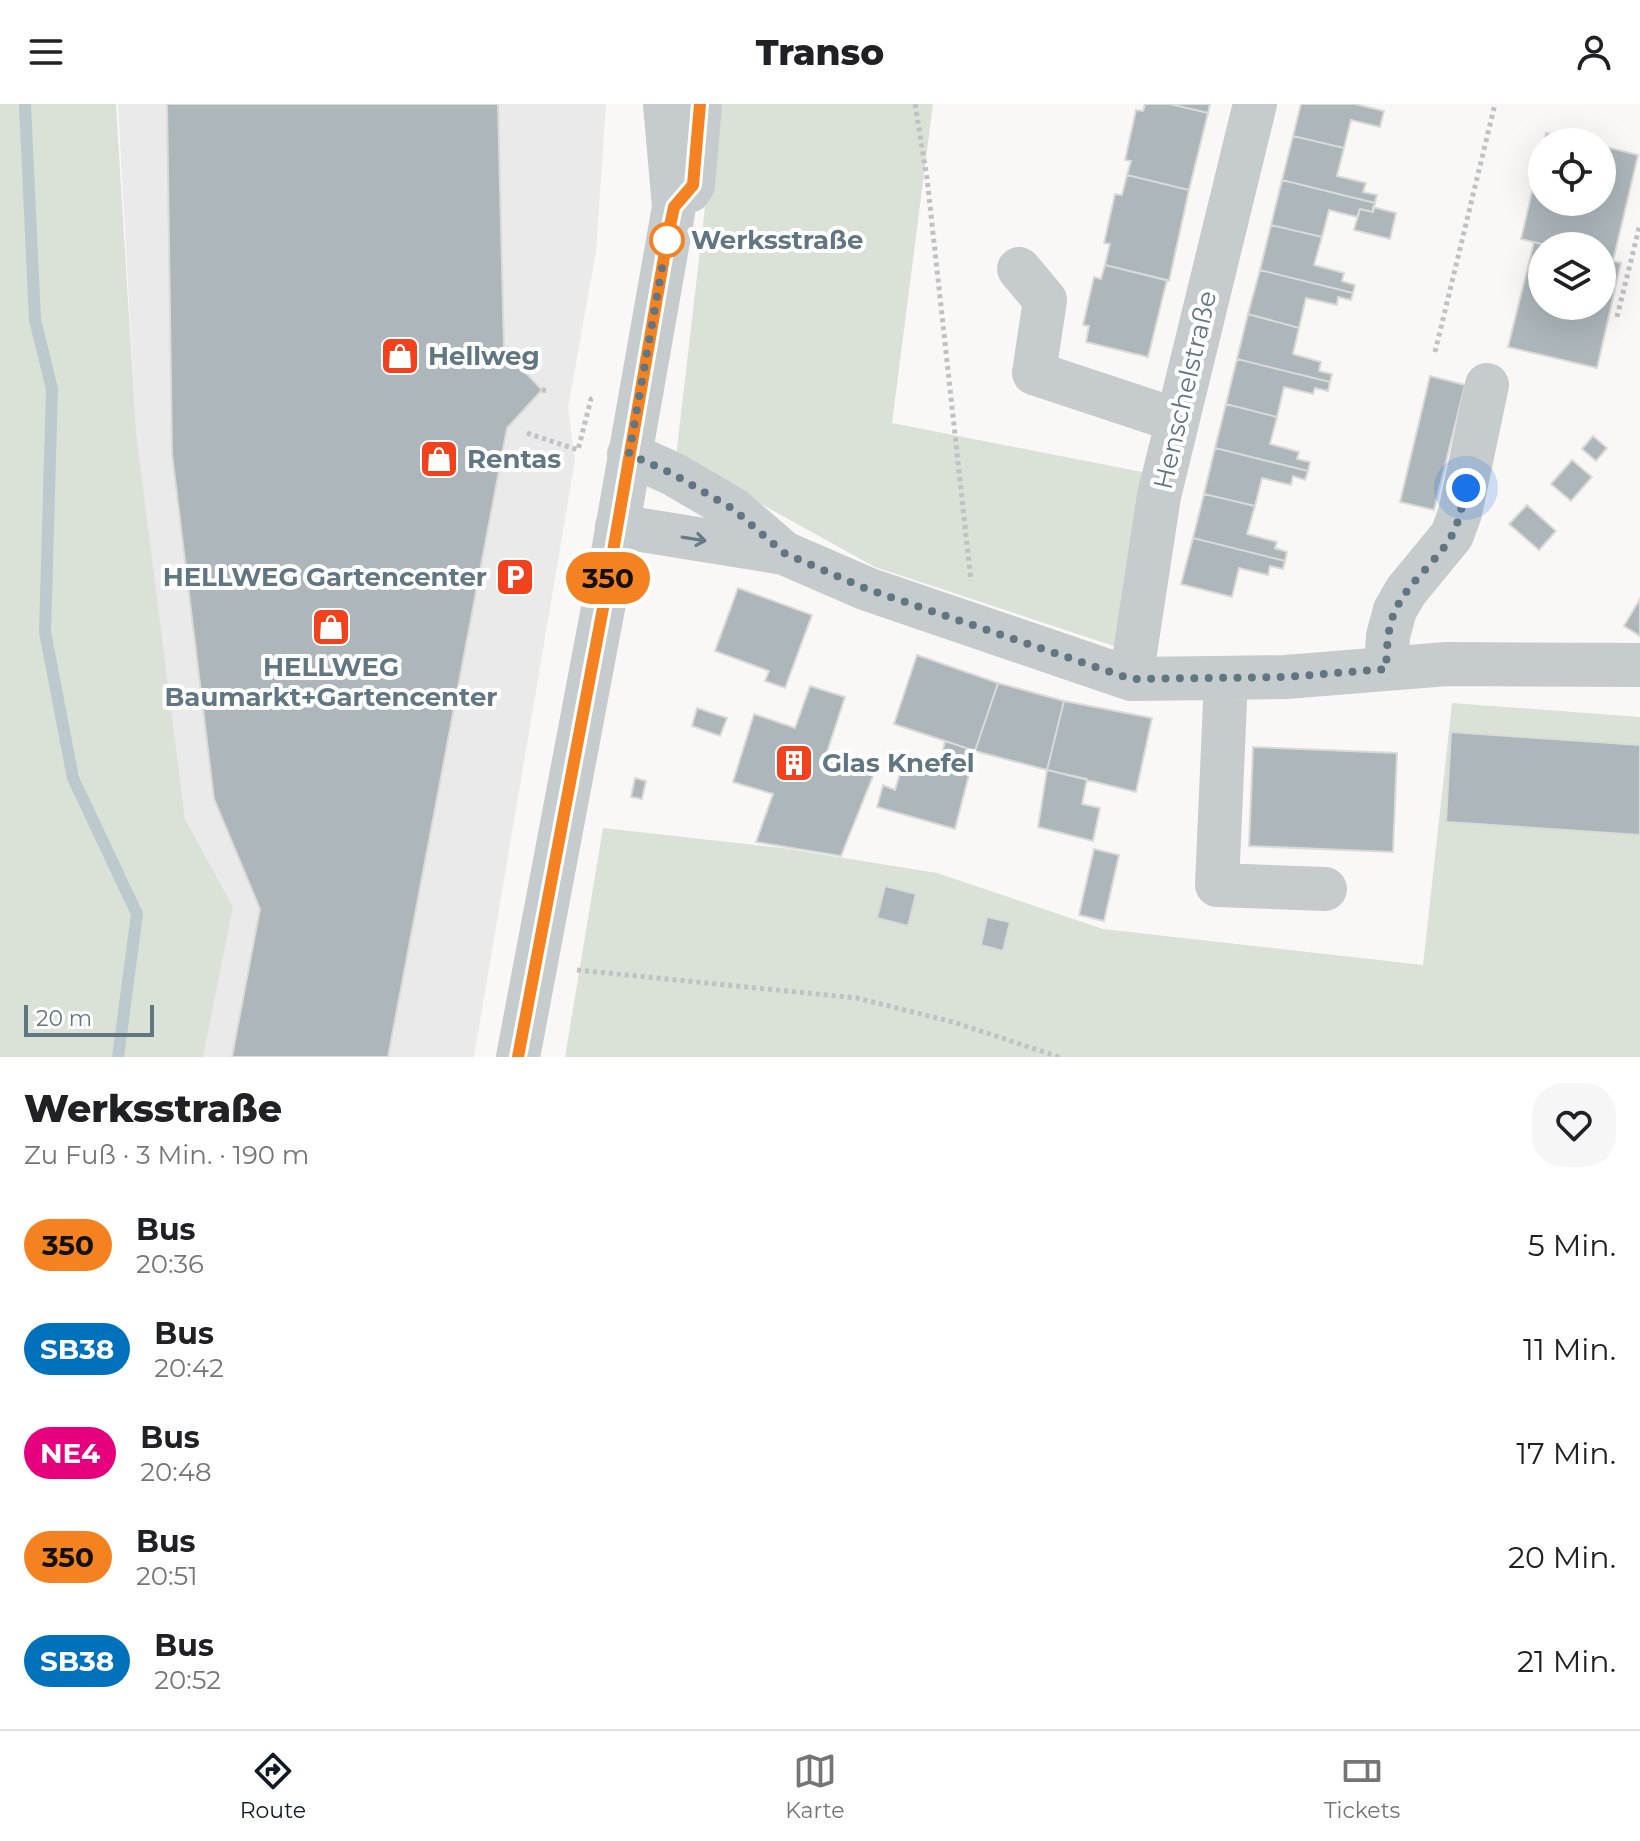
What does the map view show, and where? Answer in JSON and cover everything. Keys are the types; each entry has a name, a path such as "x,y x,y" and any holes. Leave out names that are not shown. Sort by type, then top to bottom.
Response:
{"street":[{"path":"518,1057 674,207 665,104"},
{"path":"674,207 693,185 700,104"},
{"name":"Henschelstraße","path":"1131,679 1159,496 1255,104"},
{"path":"1019,269 1045,300 1034,373 1176,420"},
{"path":"1386,669 1388,636 1395,610 1406,591 1452,535 1460,513 1487,385"},
{"path":"629,454 673,474 733,509 784,553"},
{"path":"617,526 784,553 867,589 1131,679 1286,677 1447,664 1640,665"},
{"path":"1226,679 1217,885 1325,889"}],"path":[{"path":"915,104 927,178 976,625"},
{"path":"1435,352 1495,104"},
{"path":"1617,317 1640,224"},
{"path":"527,433 578,450 591,399 642,379"},
{"path":"542,390 550,391"},
{"path":"537,959 584,972 857,998 953,1022 1059,1057"}],"shaded area":[{"path":"0,104 116,104 136,431 185,819 233,907 203,1057 0,1057"},
{"name":"HELLWEG Baumarkt+Gartencenter","path":"118,104 606,104 596,251 568,408 575,460 474,1057 203,1057 233,907 185,819 136,431"},
{"path":"717,104 933,104 892,423 1142,472 1126,650 875,567 676,457"},
{"path":"1452,703 1640,717 1640,1057 565,1057 603,828 782,848 937,873 1103,929 1423,965"}],"building":[{"name":"HELLWEG Baumarkt+Gartencenter","path":"167,104 498,104 504,350 542,390 507,428 388,1057 232,1057 260,909 214,799 172,454"},
{"path":"1145,104 1170,104 1208,113 1189,190 1127,175 1131,161 1125,160 1136,110 1143,111"},
{"path":"1170,104 1210,104 1208,113"},
{"path":"1301,104 1355,104 1384,111 1380,127 1351,120 1344,148 1293,136"},
{"path":"1293,136 1344,148 1337,176 1366,183 1363,192 1377,195 1375,203 1282,180"},
{"path":"1616,150 1638,155 1616,248 1616,232 1528,232 1528,241 1521,239 1528,209 1528,216 1616,216"},
{"path":"1127,175 1189,190 1169,281 1105,265 1110,244 1104,243 1115,194 1122,195"},
{"path":"1282,180 1375,203 1373,212 1360,209 1357,217 1329,210 1322,237 1271,225"},
{"path":"1373,207 1396,213 1390,239 1354,230 1360,209 1373,212"},
{"path":"1271,225 1322,237 1314,265 1344,273 1342,281 1355,285 1353,293 1260,270"},
{"path":"1616,262 1621,263 1616,285"},
{"path":"1105,265 1167,280 1148,357 1086,342 1089,326 1083,325 1094,277 1101,279"},
{"path":"1528,266 1528,320 1608,320 1597,368 1508,347"},
{"path":"1260,270 1353,293 1351,300 1338,297 1337,305 1306,298 1299,328 1248,314"},
{"path":"1248,314 1299,328 1293,354 1321,362 1319,371 1332,374 1330,382 1237,359"},
{"path":"1237,359 1330,382 1328,391 1315,388 1313,394 1284,387 1277,417 1226,404"},
{"path":"1430,376 1465,385 1434,510 1400,502"},
{"path":"1226,404 1277,417 1270,444 1299,452 1297,459 1310,462 1308,471 1215,448"},
{"path":"1593,436 1607,448 1596,461 1582,449"},
{"path":"1215,448 1308,471 1305,480 1293,476 1291,485 1262,478 1255,506 1204,494"},
{"path":"1572,460 1592,477 1571,501 1551,484"},
{"path":"1204,494 1255,506 1247,534 1277,542 1275,548 1287,552 1285,561 1193,538"},
{"path":"1527,505 1556,531 1539,550 1509,524"},
{"path":"1193,538 1285,561 1283,569 1270,566 1268,575 1239,568 1232,597 1181,584"},
{"path":"738,588 812,615 785,688 765,681 769,671 715,651"},
{"path":"1640,599 1640,636 1624,626"},
{"path":"917,655 998,683 975,751 894,724"},
{"path":"998,683 1064,701 1047,770 975,751"},
{"name":"Glas Knefel","path":"810,686 845,697 826,755 875,771 841,856 756,842 773,794 733,782 754,714 795,728"},
{"path":"1064,701 1152,718 1136,792 1047,770"},
{"path":"697,708 727,718 720,736 692,726"},
{"path":"1451,732 1640,745 1640,835 1446,822"},
{"path":"945,741 975,751 955,829 877,807 883,785 895,790 906,753 940,764"},
{"path":"1253,747 1397,753 1393,852 1249,846"},
{"path":"1047,770 1087,779 1082,804 1100,808 1093,841 1038,827"},
{"path":"635,778 646,781 642,799 631,797"},
{"path":"1094,849 1119,855 1104,921 1079,915"},
{"path":"885,886 916,894 908,926 877,918"},
{"path":"987,917 1010,922 1003,951 981,945"}],"waterway":[{"path":"25,104 35,320 52,389 45,632 73,778 137,914 118,1057"}],"bus line":[{"name":"350","path":"518,1057 604,603 667,240 674,207 693,185 700,104"}],"place":[{"name":"Werksstraße","path":"667,240"},
{"name":"Hellweg","path":"400,356"},
{"name":"Rentas","path":"439,459"},
{"name":"HELLWEG Gartencenter","path":"515,577"},
{"name":"HELLWEG Baumarkt+Gartencenter","path":"331,627"},
{"name":"Glas Knefel","path":"794,763"}],"route":[{"path":"667,240 629,454 673,474 733,509 784,553 867,589 1131,679 1286,677 1386,669 1388,636 1395,610 1406,591 1452,535 1466,488"}]}
